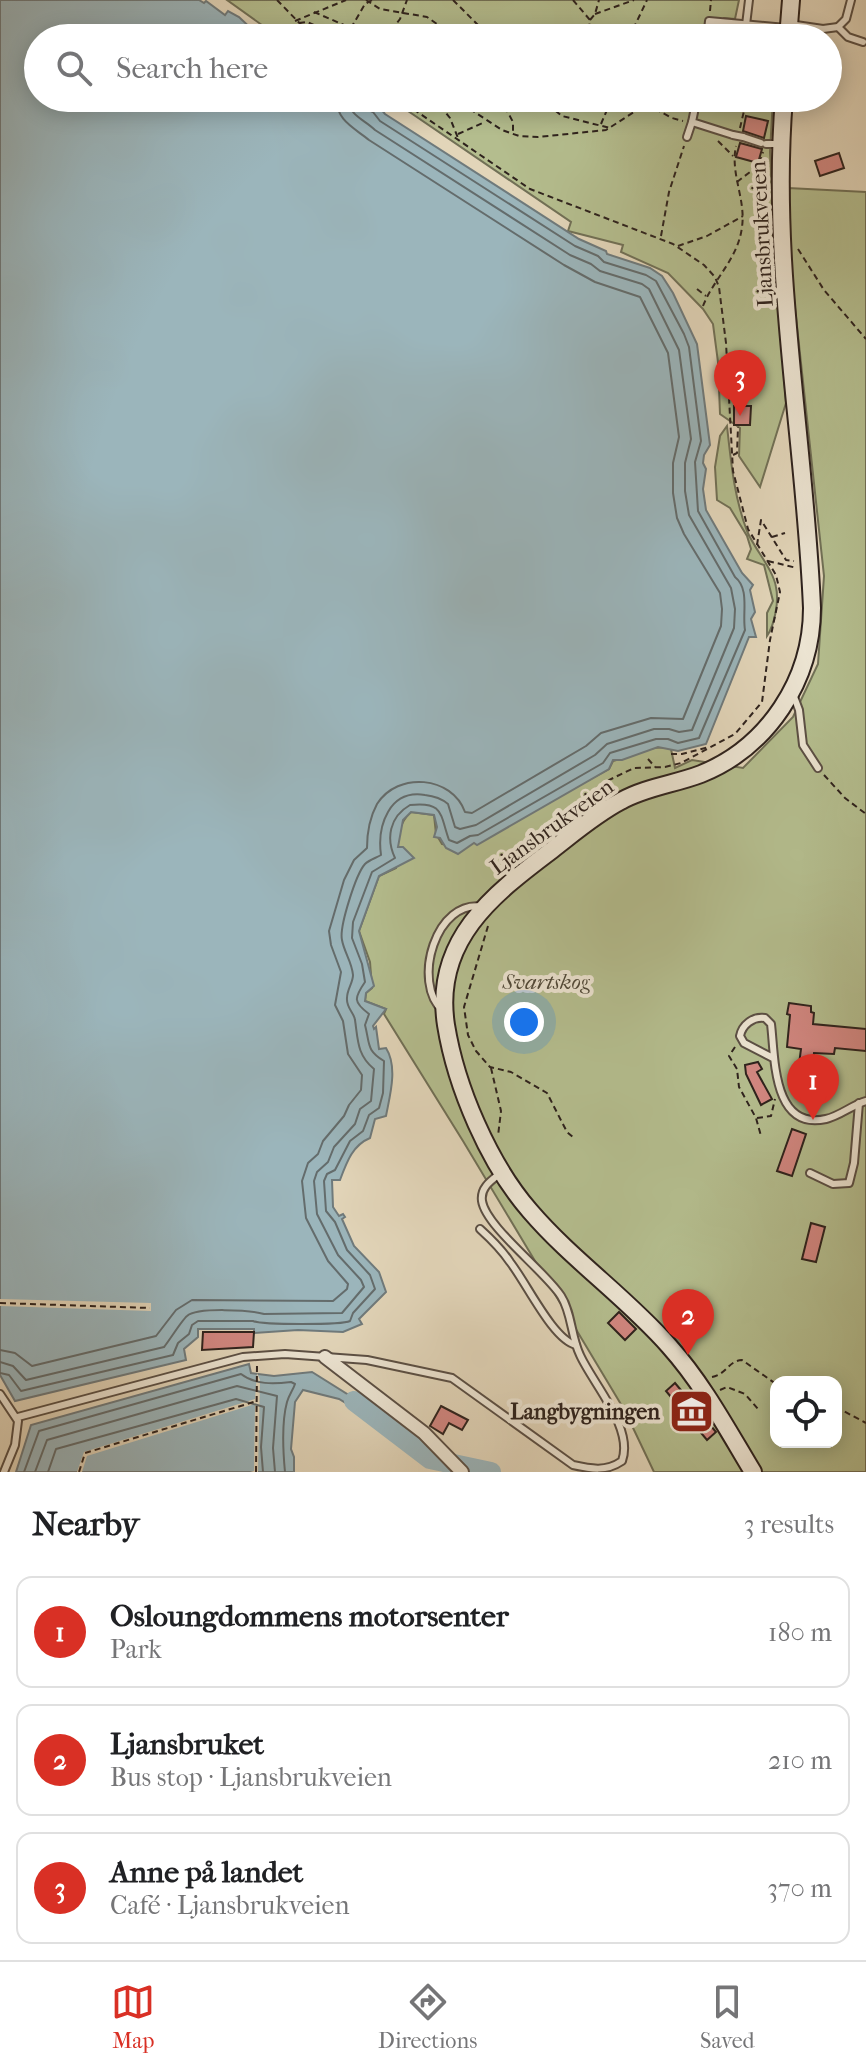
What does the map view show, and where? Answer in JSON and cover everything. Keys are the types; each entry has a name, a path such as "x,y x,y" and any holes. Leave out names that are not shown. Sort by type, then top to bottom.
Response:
{"main road":[{"path":"789,24 791,0"},
{"name":"Ljansbrukveien","path":"753,1472 704,1392 657,1333 530,1212 500,1168 464,1088 452,1053 445,1012 447,977 454,951 468,926 487,913 520,874 608,808 637,793 702,773 742,751 764,732 792,690 811,635 812,608 806,566 782,242 769,144 779,112"}],"street":[{"path":"325,1357 442,1449 460,1471"}],"lane":[{"path":"746,24 749,0"},
{"path":"841,24 846,19 851,0"},
{"path":"709,24 709,21 737,24"},
{"path":"842,31 848,37 863,42"},
{"path":"687,137 694,112"},
{"path":"692,122 769,144"},
{"path":"792,690 799,710 803,745 818,768"},
{"path":"773,1058 740,1036 741,1029 759,1017 769,1020 781,1091 791,1109 799,1116 813,1120 833,1118 862,1102"},
{"path":"810,1173 833,1184 849,1183 862,1102"},
{"path":"18,1417 243,1357 285,1354 379,1361 452,1378 573,1465 596,1470 613,1468 622,1461 626,1441 576,1345 562,1297 497,1226 484,1207 485,1186 500,1168"},
{"path":"480,1229 509,1259 554,1328 568,1343 576,1345"},
{"path":"0,1394 18,1417 15,1445 4,1472"}],"path":[{"path":"277,0 298,24"},
{"path":"296,22 346,0"},
{"path":"396,24 407,0"},
{"path":"453,0 477,24"},
{"path":"573,0 590,20"},
{"path":"590,24 599,0"},
{"path":"595,14 634,0"},
{"path":"636,24 647,0"},
{"path":"702,24 709,21 711,0"},
{"path":"354,24 369,1 380,9 427,17 437,24"},
{"path":"314,12 342,24"},
{"path":"296,22 312,24"},
{"path":"419,112 537,192 676,246 704,265 718,281 726,343 732,456 745,517 757,546 776,575 780,592 761,706 732,737 681,763 627,771 588,793 511,860 492,881"},
{"path":"445,112 458,137"},
{"path":"472,112 513,134 555,136 611,128 634,112"},
{"path":"508,112 513,122 513,134"},
{"path":"557,112 562,116 611,128"},
{"path":"601,125 606,112"},
{"path":"661,112 692,122"},
{"path":"703,306 737,248 743,216 734,157 744,112"},
{"path":"458,137 486,122"},
{"path":"709,128 714,138 734,157"},
{"path":"661,239 669,192 687,137"},
{"path":"736,183 759,165 769,144"},
{"path":"676,246 707,236 743,216"},
{"path":"782,242 800,251 824,290 866,339"},
{"path":"697,289 706,297"},
{"path":"732,456 737,453 738,427"},
{"path":"757,546 759,521 786,560 806,566"},
{"path":"772,537 785,533"},
{"path":"766,560 806,566"},
{"path":"762,668 767,670"},
{"path":"764,684 770,686"},
{"path":"738,721 743,723"},
{"path":"671,754 716,746"},
{"path":"648,759 655,767"},
{"path":"818,768 845,798 866,814"},
{"path":"487,913 464,1007 468,1035 476,1051 490,1067 501,1111 500,1168"},
{"path":"742,1040 729,1056 737,1069 739,1087 756,1118 761,1136"},
{"path":"490,1067 511,1072 547,1093 567,1132 574,1138"},
{"path":"756,1118 771,1116 774,1101 781,1091"},
{"path":"0,1303 150,1308"},
{"path":"256,1472 257,1356"},
{"path":"758,1409 745,1394 733,1388 704,1392 707,1377 724,1374 737,1360 747,1363 770,1380"},
{"path":"79,1472 85,1453 257,1401"},
{"path":"842,1410 866,1423"}],"green space":[{"path":"227,0 739,0 735,19 724,18 718,24 260,24"},
{"path":"410,112 772,112 770,152 774,237 786,403 760,487 739,456 740,428 720,414 713,324 703,309 668,273 621,252 623,245 568,231 571,222"},
{"name":"Svartskog","path":"788,188 866,192 866,1472 654,1472 625,1411 384,1014 386,1009 365,1001 366,993 372,988 370,962 359,931 379,876 396,868 399,831 411,812 434,815 436,834 442,844 465,847 609,769 613,761 641,751 671,749 675,768 692,760 743,768 793,717 818,664 824,576 789,252"},
{"path":"727,426 739,505 750,538 776,587 776,612 767,636 767,613 773,601 764,565 747,559 751,549 747,536 730,508 717,500 715,467 720,436"}],"water":[{"path":"0,0 206,1 225,15 228,11 246,24 24,24 24,112 383,112 579,239 607,254 650,268 662,276 697,344 710,445 703,463 706,469 703,489 706,510 742,573 753,585 750,590 755,612 751,619 756,637 749,637 706,744 678,751 658,747 622,760 613,760 609,769 458,854 446,848 440,838 434,837 437,827 434,815 411,812 403,820 398,847 403,847 414,858 379,876 359,931 374,986 366,993 365,1001 386,1009 373,1026 374,1029 376,1027 379,1049 386,1048 392,1064 386,1116 375,1119 370,1138 355,1149 340,1180 332,1180 333,1207 339,1216 343,1214 345,1217 342,1219 354,1246 379,1272 386,1292 359,1319 362,1324 343,1332 298,1330 254,1333 254,1329 198,1329 198,1337 184,1349 186,1360 15,1401 0,1375"},
{"path":"249,1364 251,1373 274,1376 312,1372 355,1399 349,1405 339,1399 303,1390 295,1402 291,1449 294,1472 16,1472 31,1425"}],"pier":[{"path":"0,1299 151,1303 151,1311 0,1306"},
{"path":"257,1373 260,1380 258,1472 250,1472 254,1471 255,1404 87,1456 82,1472 77,1472 84,1452 255,1399"}],"building":[{"path":"746,116 768,121 764,138 743,131"},
{"path":"740,143 762,149 758,163 736,157"},
{"path":"839,153 844,168 820,176 815,161"},
{"path":"734,406 751,406 750,425 734,425"},
{"path":"789,1003 811,1006 813,1024 866,1029 866,1051 835,1048 834,1054 814,1053 811,1074 798,1072 801,1049 787,1047"},
{"path":"758,1062 762,1069 757,1072 772,1099 761,1105 746,1074 745,1065"},
{"path":"792,1129 806,1134 792,1176 777,1171"},
{"path":"811,1223 825,1227 816,1262 802,1259"},
{"path":"619,1312 636,1329 625,1340 608,1323"},
{"path":"203,1332 254,1332 253,1347 202,1350"},
{"name":"Langbygningen","path":"675,1383 716,1432 707,1440 666,1391"},
{"path":"441,1406 468,1420 462,1430 449,1423 443,1434 430,1426"}],"waterway":[{"path":"354,1401 430,1459 491,1472"}],"place":[{"name":"Anne på landet","path":"740,416"},
{"name":"Osloungdommens motorsenter","path":"813,1120"},
{"name":"Ljansbruket","path":"688,1355"},
{"name":"Langbygningen","path":"691,1412"}]}
